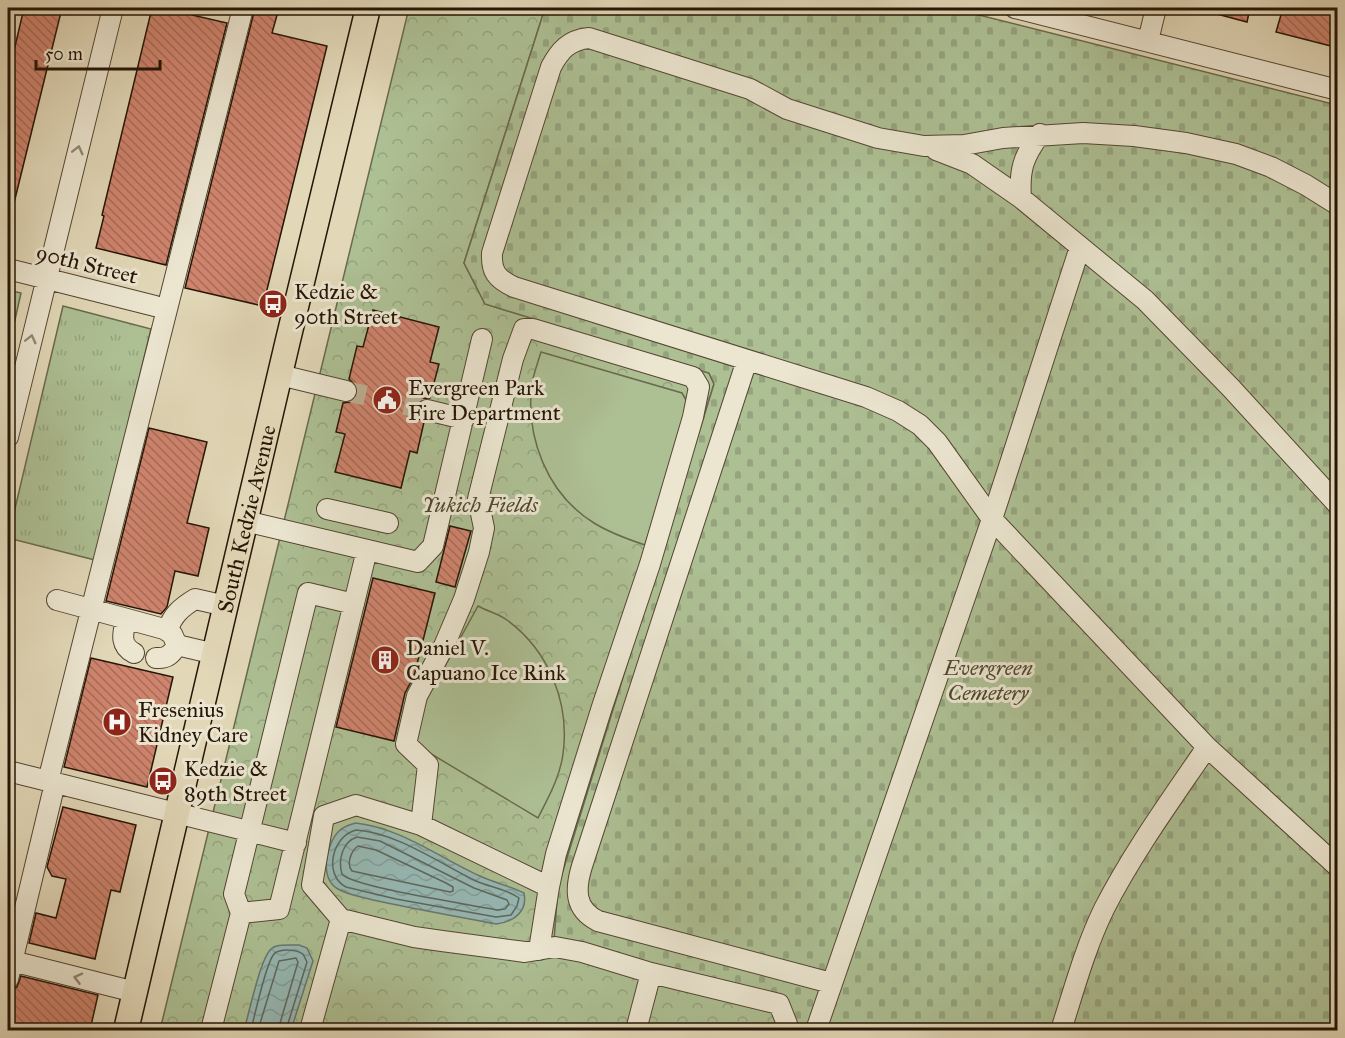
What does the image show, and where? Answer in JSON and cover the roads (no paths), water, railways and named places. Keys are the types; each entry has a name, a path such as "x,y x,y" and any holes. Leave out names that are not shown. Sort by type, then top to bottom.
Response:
{"main road":[{"name":"South Kedzie Avenue","path":"126,1030 368,8"}],"street":[{"path":"8,437 113,8"},
{"path":"135,992 10,970 91,609 243,8"},
{"path":"1148,41 1156,8"},
{"path":"1024,9 1338,90"},
{"path":"1338,505 1231,388 1153,308 1021,198 972,164 924,146 878,138 811,117 787,109 750,89 589,38 577,39 567,45 551,67 492,253 491,264 501,281 866,397 920,424 938,442 992,519 1207,747 1338,867"},
{"path":"924,146 964,145 1040,134 1083,133 1134,136 1186,143 1236,154 1271,167 1306,184 1338,205"},
{"path":"1021,198 1020,173 1023,161 1040,134"},
{"path":"816,1030 992,519 1080,247"},
{"name":"90th Street","path":"8,269 155,306"},
{"path":"421,825 428,765 406,744 417,696 444,646 464,599 478,552 484,528 478,499 513,359 524,329 533,329 693,377 699,387 693,417 650,564 560,843 549,887 540,950"},
{"path":"245,521 418,562 434,546 482,339"},
{"path":"747,360 582,866 577,891 583,910 589,917 598,921 831,983"},
{"path":"280,375 346,391"},
{"path":"427,410 464,419"},
{"path":"327,509 388,523"},
{"path":"241,913 279,909 354,604 359,548 359,516"},
{"path":"212,1030 241,913 234,894 308,593 354,604"},
{"path":"156,658 163,659 168,656 173,638 175,615 183,606 195,599 226,606"},
{"path":"57,600 126,619 214,654"},
{"path":"126,619 123,642 125,647 134,653"},
{"path":"1061,1030 1103,912 1128,865 1207,747"},
{"path":"8,771 296,843"},
{"path":"549,887 421,825 356,805 324,816 312,885 341,919 442,941 525,952 555,947 582,952 651,973 779,1004 787,1024 785,1030"},
{"path":"310,1030 341,919"},
{"path":"636,1030 651,973"}],"water":[{"path":"356,823 373,826 404,837 480,876 524,893 524,906 518,915 496,924 373,900 338,889 328,877 326,861 328,852 339,831"},
{"path":"281,945 299,945 307,948 313,961 291,1030 244,1030 267,955 271,949"}],"tunnel":[{"path":"346,391 427,410"}],"place":[{"name":"Kedzie & 90th Street","path":"273,304"},
{"name":"Evergreen Park Fire Department","path":"387,400"},
{"name":"Daniel V. Capuano Ice Rink","path":"385,660"},
{"name":"Fresenius Kidney Care","path":"117,722"},
{"name":"Kedzie & 89th Street","path":"163,781"}],"park label":[{"name":"Yukich Fields","path":"480,504"},
{"name":"Evergreen Cemetery","path":"988,680"}]}
